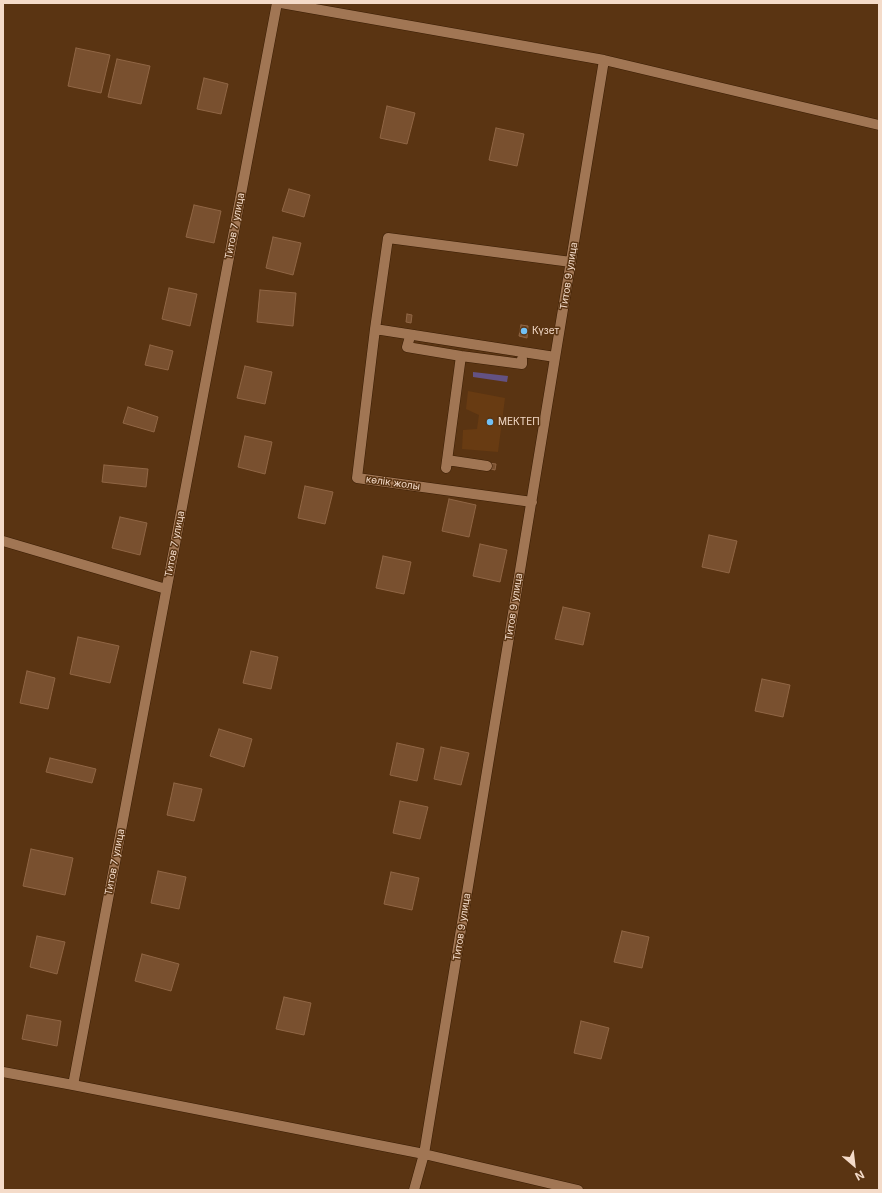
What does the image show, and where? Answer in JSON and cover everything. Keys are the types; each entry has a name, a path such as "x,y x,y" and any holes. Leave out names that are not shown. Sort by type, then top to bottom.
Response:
{"street":[{"name":"Титов 7 улица","path":"73,1085 276,3"},
{"path":"281,3 604,60 879,125"},
{"name":"Титов 9 улица","path":"414,1190 424,1154 604,60"},
{"name":"көлік жолы","path":"532,502 357,478 375,329 388,238 571,262"},
{"path":"375,329 555,357"},
{"path":"409,340 407,347 460,356 522,364 522,359"},
{"path":"460,356 447,464 487,466"},
{"path":"3,541 166,589"},
{"path":"3,1072 424,1154 578,1190"}],"shaded area":[{"path":"473,372 508,376 507,382 473,377"},
{"name":"МЕКТЕП","path":"468,391 505,398 498,452 462,449 463,430 477,429 479,415 466,409"}],"building":[{"path":"76,48 110,55 101,93 68,86"},
{"path":"117,59 150,66 141,104 108,97"},
{"path":"204,78 228,84 221,114 197,109"},
{"path":"387,106 415,113 407,144 380,138"},
{"path":"496,128 524,134 517,166 489,160"},
{"path":"289,189 310,195 304,217 282,211"},
{"path":"194,205 221,211 214,243 186,237"},
{"path":"273,237 301,243 293,275 266,268"},
{"path":"169,288 197,294 190,326 162,319"},
{"path":"260,290 296,293 293,326 257,322"},
{"path":"407,314 412,315 411,323 406,322"},
{"name":"Күзет","path":"521,325 528,326 527,338 519,336"},
{"path":"150,345 173,351 168,370 145,365"},
{"path":"245,366 272,372 265,404 237,398"},
{"path":"128,407 158,417 154,432 123,423"},
{"path":"245,436 272,442 265,474 238,467"},
{"path":"488,463 496,464 495,470 487,468"},
{"path":"104,465 148,469 146,487 102,482"},
{"path":"305,486 333,492 325,524 298,518"},
{"path":"449,499 476,505 469,537 442,531"},
{"path":"120,517 147,523 140,555 112,548"},
{"path":"709,535 737,541 729,573 702,567"},
{"path":"480,544 507,550 500,582 473,576"},
{"path":"383,556 411,562 404,594 376,588"},
{"path":"563,607 590,613 583,645 555,639"},
{"path":"78,637 119,646 110,683 70,674"},
{"path":"251,651 278,657 271,689 243,683"},
{"path":"27,671 55,678 48,709 20,703"},
{"path":"762,679 790,685 783,717 755,711"},
{"path":"219,729 252,739 244,767 210,756"},
{"path":"397,743 424,749 417,781 390,775"},
{"path":"441,747 469,753 461,785 434,779"},
{"path":"50,758 96,769 92,783 46,772"},
{"path":"174,783 202,789 194,821 167,815"},
{"path":"400,801 428,807 420,839 393,833"},
{"path":"31,849 73,858 65,895 23,886"},
{"path":"158,871 186,877 179,909 151,903"},
{"path":"391,872 419,878 412,910 384,904"},
{"path":"622,931 649,937 642,968 614,962"},
{"path":"37,936 65,942 57,974 30,967"},
{"path":"142,954 179,964 171,991 135,981"},
{"path":"284,997 311,1003 304,1035 276,1029"},
{"path":"27,1015 61,1021 57,1046 22,1039"},
{"path":"581,1021 609,1028 601,1059 574,1053"}],"place":[{"name":"Күзет","path":"524,331"},
{"name":"МЕКТЕП","path":"490,422"}]}
